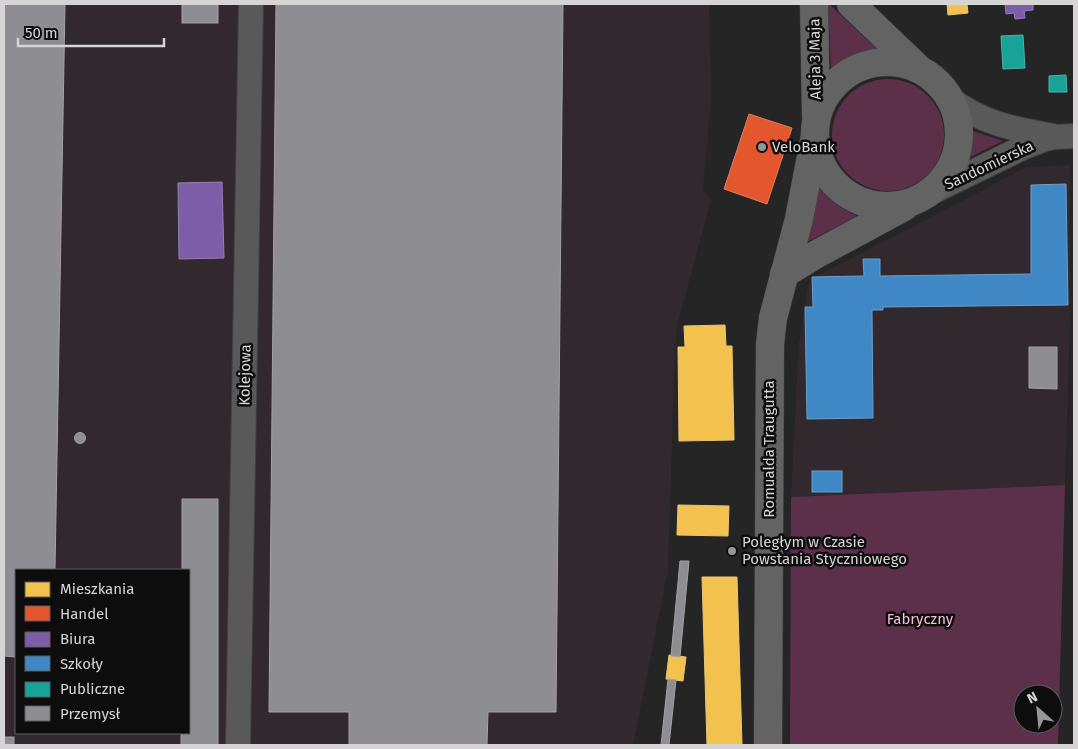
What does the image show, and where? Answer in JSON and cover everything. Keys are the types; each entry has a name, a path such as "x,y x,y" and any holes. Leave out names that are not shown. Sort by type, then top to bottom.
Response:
{"main road":[{"name":"Aleja 3 Maja","path":"814,4 816,125"},
{"path":"784,274 815,254 919,198 941,182 953,164 956,154 958,122 949,98 939,85 922,72 851,4"},
{"path":"919,198 904,204 883,206 852,198 828,176 819,157 816,125 827,95 836,84 860,68 881,63 892,63 902,64 922,72"},
{"name":"Romualda Traugutta","path":"768,745 769,366 773,318 798,219 816,125"}],"street":[{"name":"Kolejowa","path":"238,745 251,4"},
{"name":"Sandomierska","path":"949,98 970,113 1009,128 1064,136"},
{"name":"Sandomierska","path":"919,198 1024,148 1064,136"}],"shaded area":[{"path":"4,4 709,4 711,99 703,190 711,200 678,322 675,347 668,569 633,745 4,745"},
{"path":"1070,165 1070,322 1065,485 791,497 799,342 808,286 812,277 1027,167"}],"green space":[{"path":"828,4 878,50 855,55 831,70"},
{"path":"888,79 899,80 909,84 927,96 939,114 943,124 943,146 939,156 927,174 909,186 899,190 888,191 877,190 867,186 849,174 837,156 833,146 832,135 833,124 837,114 849,96 867,84 877,80"},
{"path":"973,131 1003,141 970,157"},
{"path":"819,187 836,204 857,216 807,242"},
{"name":"Fabryczny","path":"1065,485 1060,684 1013,684 1013,734 1058,734 1058,745 790,745 791,497"}],"building: Mieszkania":[{"path":"947,4 967,4 968,13 948,15"},
{"path":"725,325 726,346 732,346 734,440 679,441 678,347 685,347 684,326"},
{"path":"678,505 729,506 728,536 677,535"},
{"path":"702,577 737,577 742,745 707,745"},
{"path":"669,655 686,657 683,681 666,679"}],"building: Handel":[{"name":"VeloBank","path":"749,114 792,128 767,204 724,189"}],"building: Biura":[{"path":"1005,4 1033,4 1033,10 1024,11 1025,18 1015,19 1014,13 1006,14"},
{"path":"222,182 224,258 179,259 178,183"}],"building: Szkoły":[{"path":"1066,184 1068,305 883,307 883,310 872,310 873,418 807,419 805,307 813,307 812,277 864,276 863,259 880,259 880,276 1031,274 1031,185"},
{"path":"812,471 842,471 842,492 812,492"}],"building: Publiczne":[{"path":"1023,35 1025,68 1003,69 1001,36"},
{"path":"1066,75 1067,92 1049,92 1049,76"}],"building: Przemysł":[{"path":"4,4 65,4 55,569 15,569 15,657 4,656"},
{"path":"182,4 218,4 218,23 182,23"},
{"path":"276,4 563,4 556,712 488,712 487,745 349,745 349,712 269,712"},
{"path":"1029,347 1057,347 1057,389 1029,388"},
{"path":"78,433 82,433 85,438 84,442 78,443 75,440 75,436"},
{"path":"182,499 218,499 218,745 181,745 181,734 190,734 190,569 182,569"},
{"path":"680,561 689,561 680,657 671,656"},
{"path":"668,679 676,680 669,745 661,745"},
{"path":"4,737 14,737 14,745 4,745"}],"place":[{"name":"VeloBank","path":"762,147"},
{"name":"Poległym w Czasie Powstania Styczniowego","path":"732,551"}]}
